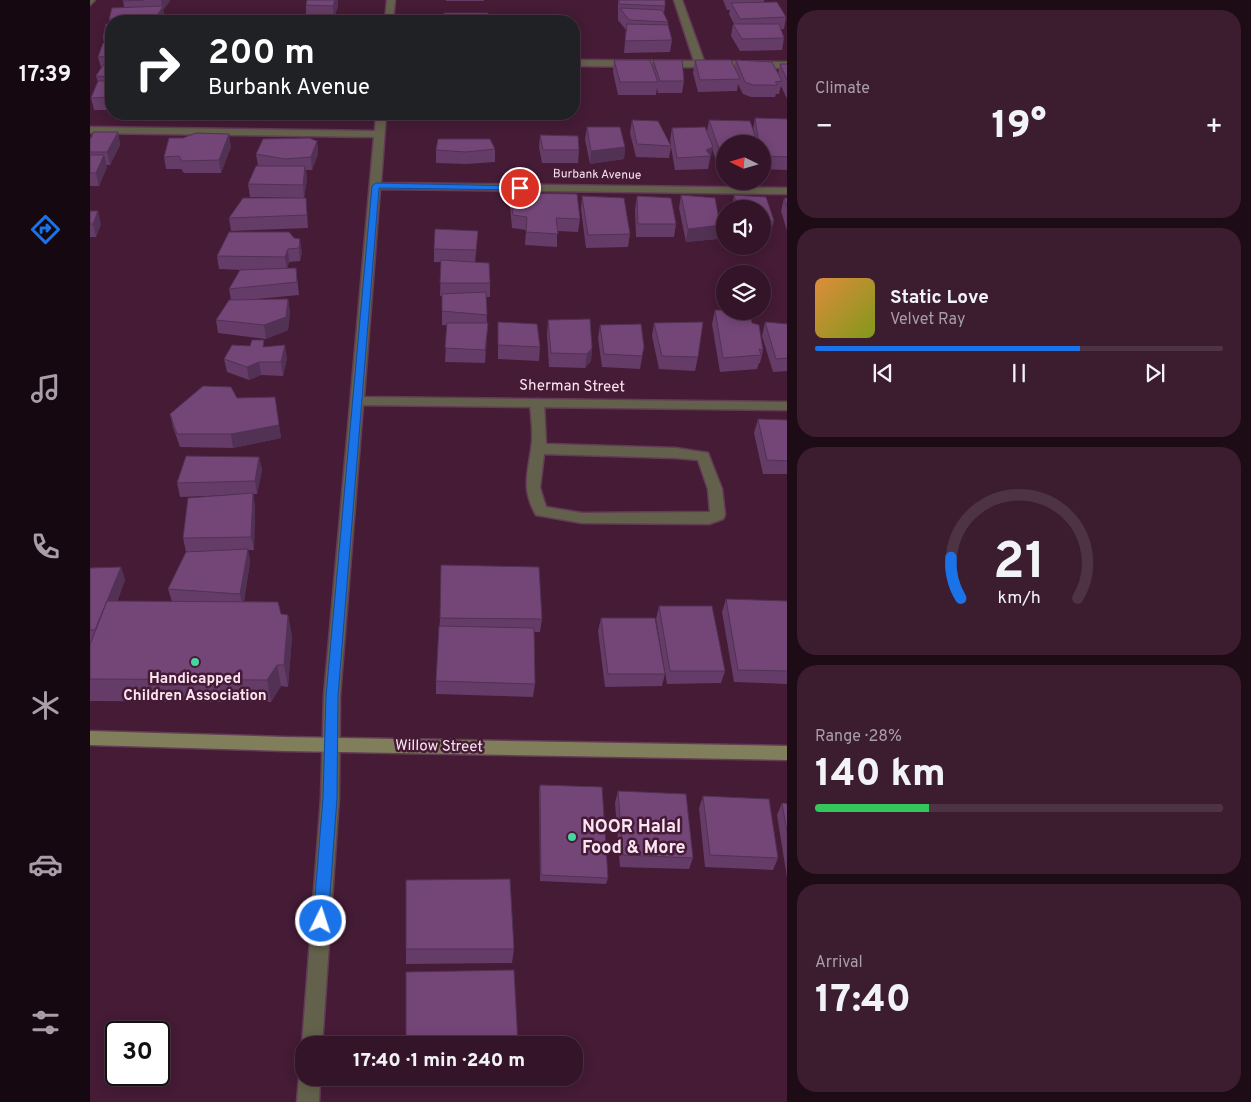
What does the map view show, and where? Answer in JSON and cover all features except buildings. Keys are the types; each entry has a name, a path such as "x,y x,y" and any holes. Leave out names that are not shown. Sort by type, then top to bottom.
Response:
{"street":[{"path":"390,15 391,0"},
{"path":"678,0 700,64"},
{"path":"580,64 787,65"},
{"path":"313,1036 330,798 332,696 380,120"},
{"path":"90,130 379,134"},
{"name":"Burbank Avenue","path":"376,186 787,191"},
{"name":"Sherman Street","path":"356,401 787,406"},
{"path":"537,403 539,449 532,477 533,498 541,511 582,518 709,519 718,515 715,489 703,456 676,453 539,449"},
{"name":"Willow Street","path":"90,738 331,745 787,753"},
{"path":"308,1102 309,1086"}],"place":[{"name":"Handicapped Children Association","path":"195,662"},
{"name":"NOOR Halal Food & More","path":"572,837"}],"route":[{"path":"321,921 330,798 332,696 376,186 520,188"}]}
